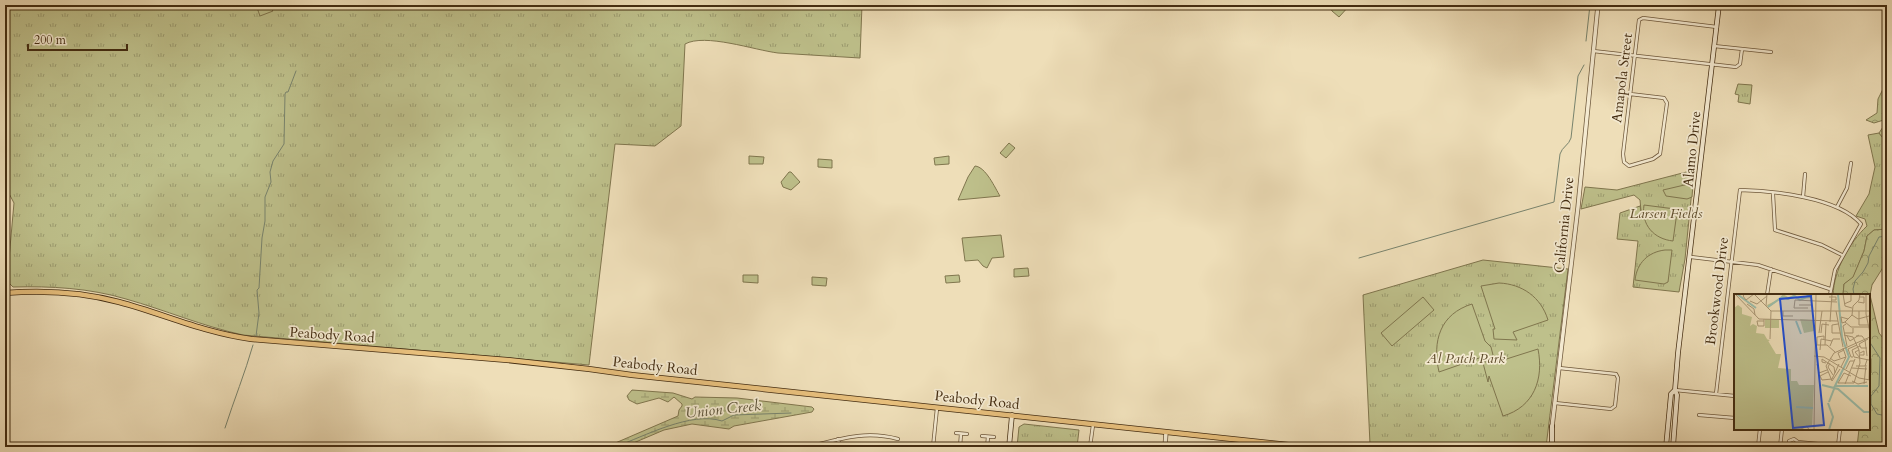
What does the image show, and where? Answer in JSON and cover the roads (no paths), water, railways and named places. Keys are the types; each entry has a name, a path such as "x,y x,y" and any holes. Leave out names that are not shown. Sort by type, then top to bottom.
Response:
{"main road":[{"name":"Alamo Drive","path":"1673,447 1677,395 1675,390 1719,5"},
{"name":"Peabody Road","path":"5,293 47,291 97,297 133,306 215,333 251,340 507,360 632,375 1308,447"},
{"name":"Alamo Drive","path":"1666,447 1671,394 1675,390"},
{"path":"1009,447 1012,415"},
{"path":"1551,447 1552,426"}],"street":[{"name":"California Drive","path":"1552,426 1576,222 1598,5"},
{"name":"Amapola Street","path":"1630,94 1664,98 1667,102 1660,154 1653,160 1631,166 1625,163 1623,154 1638,21 1641,18 1716,27"},
{"path":"1714,46 1771,52"},
{"path":"1593,52 1736,67 1740,64 1742,49"},
{"path":"1837,207 1847,188 1851,163"},
{"path":"1802,197 1805,174"},
{"name":"Brookwood Drive","path":"1716,394 1740,190 1773,194"},
{"path":"1830,294 1835,270 1860,224 1857,220 1837,207 1822,200 1773,194 1775,230 1822,245 1842,255"},
{"path":"1691,257 1758,265 1830,289"},
{"path":"1767,294 1772,269"},
{"path":"1555,403 1611,409 1615,407 1616,399 1618,378 1616,374 1559,368"},
{"path":"1675,390 1734,396"},
{"path":"932,447 937,407"},
{"path":"1699,414 1734,418"},
{"path":"1090,447 1093,424"},
{"path":"1758,447 1760,430"},
{"path":"1780,447 1782,430"},
{"path":"1789,447 1788,444 1794,439 1798,442 1838,447 1840,430"},
{"path":"1165,447 1166,432"},
{"path":"956,433 968,434"},
{"path":"808,447 838,439 867,434 898,439"},
{"path":"960,447 961,434"},
{"path":"982,436 994,437"},
{"path":"987,447 988,437"},
{"path":"838,439 840,447"},
{"path":"1797,447 1798,442"}],"waterway":[{"path":"1586,41 1590,5"},
{"path":"1359,258 1554,202 1560,154 1571,138 1578,76 1584,65"},
{"path":"256,336 259,313 257,290 259,288 262,238 265,221 265,197 271,182 270,172 273,161 284,144 285,94 288,92 296,71"},
{"path":"1887,103 1885,115 1887,123"},
{"path":"1854,294 1853,289 1855,281 1863,272 1868,263 1869,256 1879,237 1887,236"},
{"path":"1870,343 1880,358 1879,386 1871,396 1871,404 1877,414 1887,416"},
{"path":"225,428 253,345"},
{"name":"Union Creek","path":"615,447 668,426 696,419 722,421 734,415 791,413"}],"park label":[{"name":"Larsen Fields","path":"1666,213"},
{"name":"Al Patch Park","path":"1466,358"}]}
